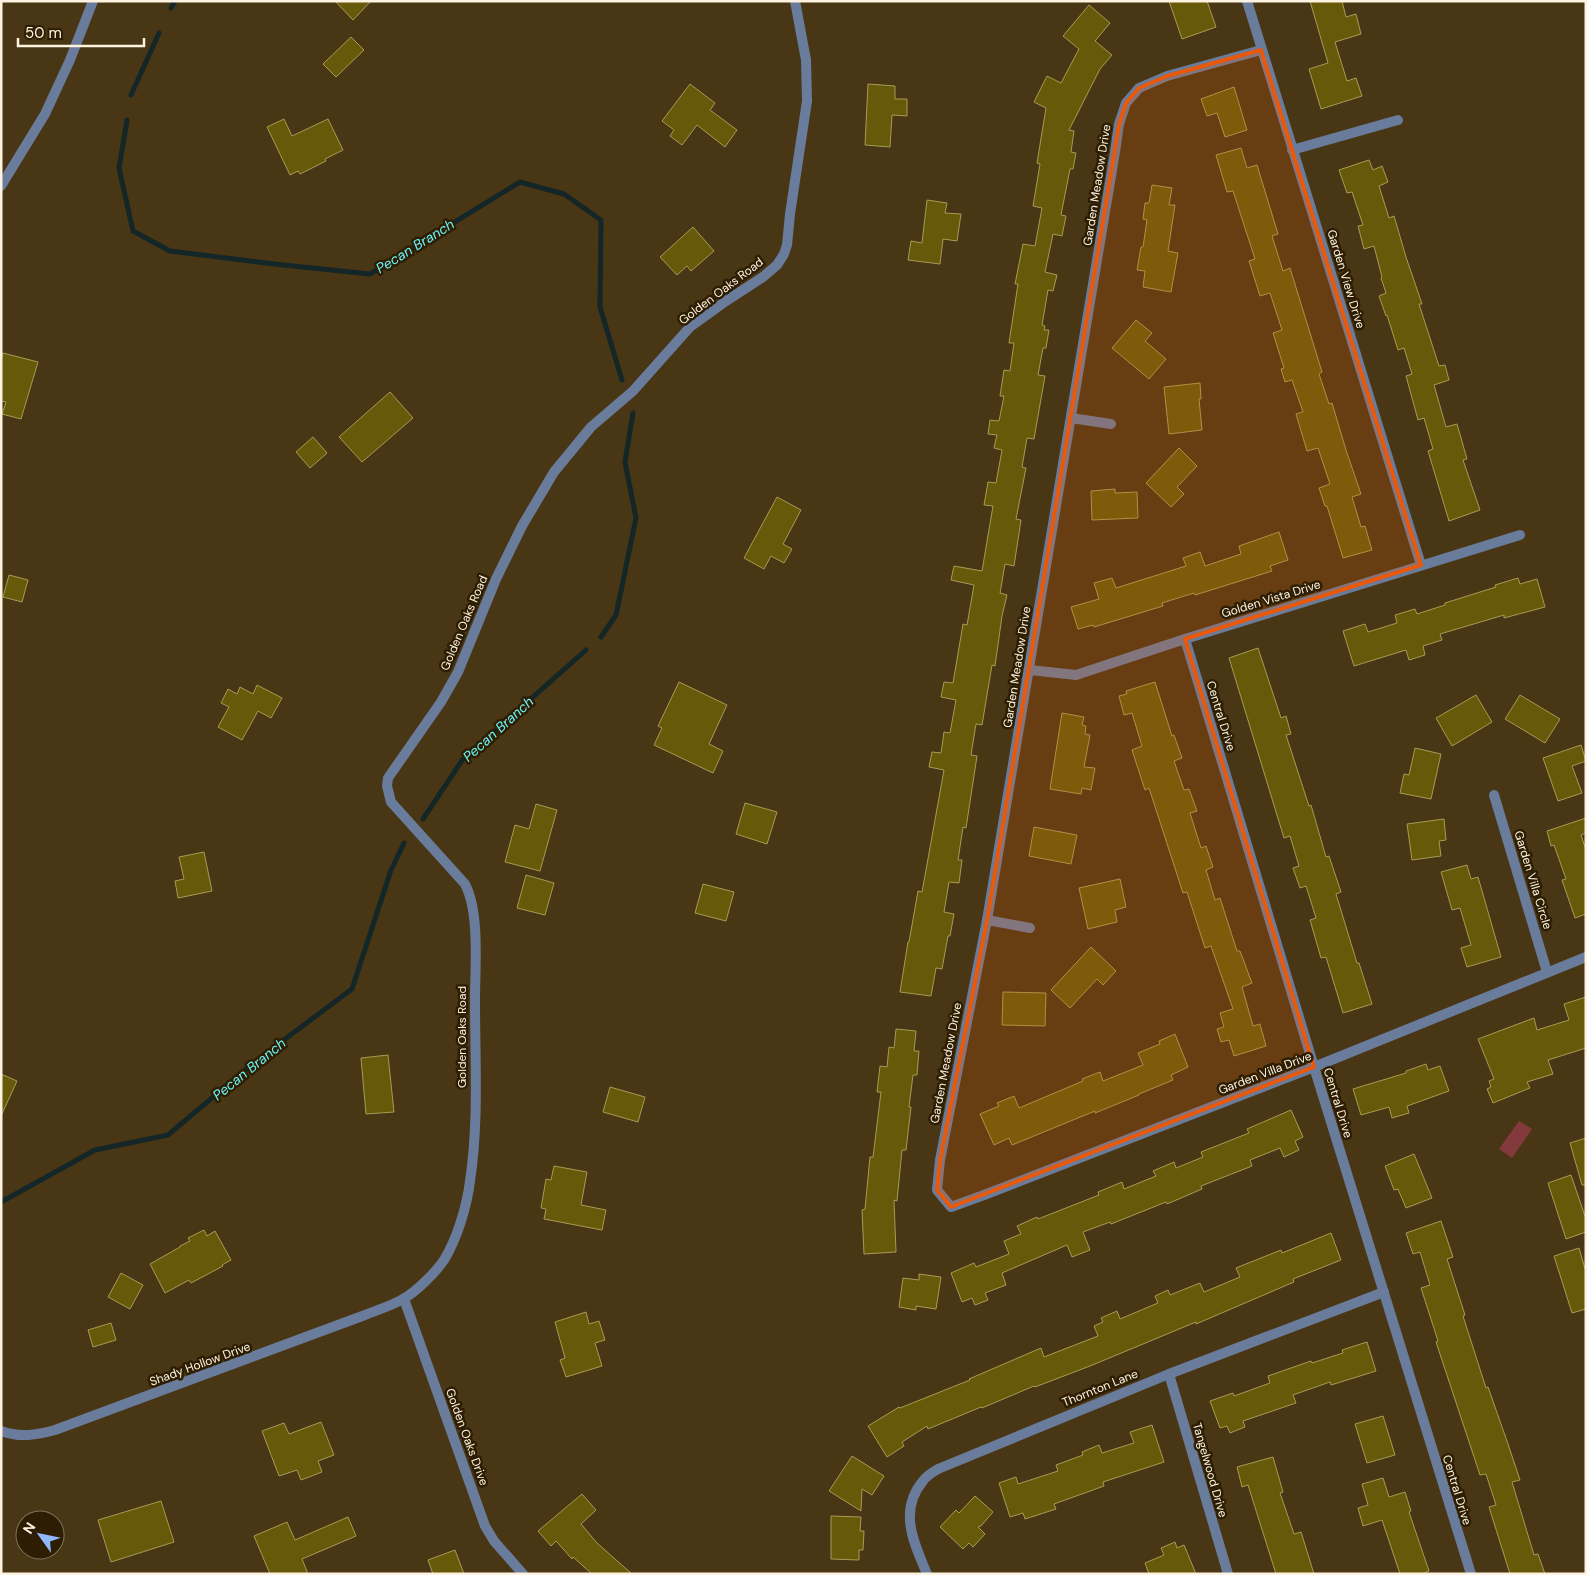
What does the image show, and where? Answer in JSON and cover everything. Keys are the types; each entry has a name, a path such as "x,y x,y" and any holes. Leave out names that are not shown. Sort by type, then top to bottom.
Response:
{"street":[{"path":"1,186 45,114 73,52 93,1"},
{"name":"Golden Oaks Road","path":"404,1299 432,1275 444,1260 458,1231 470,1182 474,1143 475,918 470,894 465,884 390,802 387,786 388,778 441,702 458,672 496,579 522,526 554,472 591,427 633,391 690,327 763,277 777,264 784,254 787,245 807,101 806,60 795,1"},
{"name":"Garden View Drive","path":"1247,1 1422,565"},
{"name":"Garden Meadow Drive","path":"951,1207 937,1190 940,1160 988,920 1115,152 1118,124 1126,103 1138,88 1153,81 1262,50"},
{"path":"1292,150 1398,120"},
{"path":"1071,418 1111,424"},
{"name":"Golden Vista Drive","path":"1030,670 1076,675 1185,639 1520,535"},
{"name":"Central Drive","path":"1185,639 1314,1067 1471,1574"},
{"name":"Garden Villa Circle","path":"1494,795 1548,972"},
{"path":"988,920 1030,928"},
{"name":"Garden Villa Drive","path":"951,1207 1314,1067 1586,957"},
{"name":"Thornton Lane","path":"927,1574 909,1526 911,1501 923,1480 938,1468 1169,1374 1384,1292"},
{"name":"Shady Hollow Drive","path":"1,1431 10,1434 33,1436 55,1430 404,1299"},
{"name":"Golden Oaks Drive","path":"404,1299 485,1526 494,1541 523,1574"},
{"name":"Tangelwood Drive","path":"1169,1374 1228,1574"}],"highlighted area":[{"path":"1261,50 1421,565 1185,639 1314,1067 951,1207 937,1190 940,1160 987,920 1119,124 1126,103 1139,88 1167,76"}],"shaded area":[{"path":"1519,1121 1532,1129 1512,1158 1499,1149"}],"building":[{"path":"335,1 371,1 353,20"},
{"path":"1169,1 1207,1 1216,27 1182,39"},
{"path":"1310,1 1342,1 1346,17 1356,14 1361,34 1335,42 1347,81 1356,78 1362,96 1321,109 1309,69 1328,63"},
{"path":"1089,5 1110,23 1095,41 1112,55 1100,69 1069,130 1074,131 1071,152 1076,153 1073,169 1070,169 1061,215 1066,216 1062,236 1053,234 1045,272 1057,275 1053,291 1048,290 1042,325 1045,326 1044,330 1049,330 1046,348 1043,348 1038,375 1045,376 1034,439 1027,438 1022,467 1026,468 1016,519 1021,520 1014,566 1005,564 1000,593 1007,595 995,666 992,665 982,725 976,724 971,755 977,756 966,828 963,827 958,860 962,860 959,883 949,882 944,912 954,914 950,936 948,936 942,969 936,968 931,996 900,992 918,891 922,892 944,770 929,767 932,752 941,753 944,732 950,733 956,700 941,697 944,682 953,683 963,624 967,625 974,585 951,580 954,566 982,571 993,506 984,505 988,482 996,483 1002,450 994,448 997,435 988,434 990,420 999,421 1004,396 1000,396 1004,370 1010,371 1014,343 1009,343 1018,284 1015,284 1023,244 1035,246 1042,208 1033,206 1040,164 1037,163 1046,108 1034,102 1047,76 1061,83 1079,49 1063,36"},
{"path":"351,37 364,50 336,77 323,64"},
{"path":"690,84 715,103 710,110 737,130 725,147 697,125 682,145 670,136 674,130 662,121"},
{"path":"868,84 895,86 895,99 907,99 907,116 892,115 890,147 865,145"},
{"path":"1234,87 1247,130 1225,137 1217,113 1207,116 1201,99"},
{"path":"284,119 292,136 328,119 343,150 300,174 298,171 290,175 267,127"},
{"path":"1241,148 1247,168 1257,165 1278,234 1272,236 1283,271 1290,268 1322,372 1319,374 1329,404 1332,403 1361,494 1352,497 1361,527 1365,526 1372,550 1343,558 1327,506 1325,506 1319,488 1330,484 1318,448 1307,451 1296,414 1303,412 1292,380 1285,382 1281,369 1284,368 1273,333 1282,330 1270,293 1260,296 1249,261 1255,259 1233,191 1227,192 1216,155"},
{"path":"1369,160 1373,170 1382,166 1388,182 1379,186 1389,218 1394,216 1422,304 1419,304 1439,366 1445,365 1449,380 1434,385 1446,427 1457,424 1467,459 1463,460 1480,510 1449,521 1428,451 1433,449 1424,418 1418,420 1406,376 1412,374 1404,348 1398,350 1379,296 1386,293 1374,246 1364,249 1358,226 1363,225 1352,192 1347,193 1339,170"},
{"path":"1152,185 1172,188 1169,205 1175,205 1168,251 1178,253 1171,292 1143,287 1145,271 1137,270 1147,220 1143,219 1145,203 1149,203"},
{"path":"927,200 947,203 945,213 961,214 957,241 943,239 940,264 908,260 911,241 922,243"},
{"path":"693,227 714,251 691,271 687,266 677,275 660,257"},
{"path":"1136,320 1152,333 1145,341 1166,359 1149,379 1112,348"},
{"path":"3,353 38,362 21,419 2,414 6,402 1,401 1,360"},
{"path":"1200,383 1201,399 1199,399 1202,430 1169,434 1164,387"},
{"path":"390,392 413,418 362,462 339,437"},
{"path":"313,437 327,453 310,468 296,452"},
{"path":"1179,448 1197,466 1177,487 1184,494 1171,507 1146,483"},
{"path":"1115,489 1115,493 1137,492 1138,518 1092,520 1091,491"},
{"path":"777,497 801,510 783,544 792,549 784,563 771,556 764,569 744,558"},
{"path":"1279,532 1288,560 1270,566 1272,571 1195,595 1194,593 1162,603 1163,606 1094,627 1093,625 1078,629 1071,607 1099,599 1094,583 1112,578 1116,588 1186,566 1183,558 1200,552 1205,566 1241,554 1239,546"},
{"path":"9,575 28,580 22,602 3,597"},
{"path":"1518,578 1520,584 1537,579 1545,607 1504,618 1504,615 1440,634 1442,640 1423,646 1425,655 1409,660 1406,650 1354,666 1343,631 1365,624 1368,632 1397,623 1395,615 1415,609 1417,614"},
{"path":"1258,648 1281,718 1286,716 1291,734 1286,735 1309,806 1311,805 1326,857 1329,856 1341,892 1336,894 1357,963 1359,963 1372,1004 1343,1013 1326,957 1321,958 1310,920 1316,918 1306,886 1300,888 1293,868 1299,866 1290,836 1284,838 1229,658"},
{"path":"679,682 727,705 709,744 723,751 713,773 654,745 662,728 658,726"},
{"path":"1155,682 1172,736 1174,735 1182,758 1174,761 1184,790 1189,789 1197,811 1190,813 1201,848 1206,846 1213,867 1206,870 1215,900 1220,898 1237,951 1240,951 1252,983 1242,987 1253,1026 1260,1024 1266,1046 1234,1056 1229,1040 1221,1042 1217,1029 1224,1027 1220,1013 1233,1009 1211,946 1205,948 1187,892 1183,893 1149,788 1145,790 1132,750 1142,746 1132,713 1124,715 1119,696 1127,694 1126,691"},
{"path":"257,685 282,698 271,718 258,711 242,740 218,727 229,707 221,703 228,689 237,694 240,687 253,694"},
{"path":"1476,695 1492,722 1452,746 1436,718"},
{"path":"1520,695 1560,719 1545,743 1505,719"},
{"path":"1062,713 1084,717 1082,725 1086,726 1085,734 1090,735 1084,767 1095,768 1091,790 1082,788 1081,794 1050,789"},
{"path":"1581,745 1586,761 1572,766 1582,793 1558,801 1543,758"},
{"path":"1415,748 1441,754 1431,799 1400,793 1404,774 1409,775"},
{"path":"745,803 777,812 767,844 736,834"},
{"path":"536,804 557,810 540,871 505,862 515,825 529,829"},
{"path":"1586,818 1586,833 1581,835 1586,850 1586,914 1575,918 1562,880 1566,879 1554,845 1551,846 1547,831"},
{"path":"1444,819 1446,840 1439,841 1441,856 1412,860 1407,824"},
{"path":"1034,827 1077,835 1071,864 1029,856"},
{"path":"204,852 212,891 178,898 175,881 184,879 179,857"},
{"path":"1467,865 1471,879 1478,877 1501,957 1467,967 1461,948 1471,945 1460,908 1452,910 1441,872"},
{"path":"526,875 554,883 545,915 517,908"},
{"path":"1120,879 1126,907 1115,910 1117,922 1088,929 1079,888"},
{"path":"703,884 734,892 726,921 695,913"},
{"path":"1091,947 1116,971 1103,985 1097,979 1070,1008 1051,990"},
{"path":"1003,992 1046,993 1045,1026 1002,1025"},
{"path":"1586,997 1586,1048 1548,1060 1553,1074 1527,1082 1530,1088 1493,1103 1487,1089 1491,1087 1489,1081 1494,1079 1478,1039 1534,1018 1537,1030 1569,1020 1564,1004"},
{"path":"896,1029 916,1031 914,1051 919,1051 917,1075 913,1075 906,1150 902,1150 897,1201 894,1200 896,1252 864,1254 862,1210 865,1209 870,1157 873,1157 881,1092 877,1092 880,1066 887,1067 889,1047 894,1048"},
{"path":"1175,1034 1188,1067 1171,1075 1173,1080 1012,1145 1009,1138 994,1145 980,1114 999,1106 997,1103 1014,1096 1019,1108 1100,1072 1103,1081 1143,1065 1138,1053 1160,1044 1159,1041"},
{"path":"388,1055 394,1112 366,1114 361,1058"},
{"path":"1426,1064 1428,1070 1440,1066 1449,1091 1407,1106 1409,1113 1392,1118 1389,1107 1361,1115 1353,1089 1406,1073 1406,1071"},
{"path":"1,1074 17,1081 1,1116"},
{"path":"610,1087 645,1097 638,1122 603,1112"},
{"path":"1291,1110 1303,1137 1295,1141 1299,1150 1284,1157 1280,1148 1250,1160 1252,1166 1201,1186 1202,1189 1167,1204 1166,1202 1111,1224 1110,1222 1083,1232 1090,1250 1072,1257 1067,1245 1002,1273 1006,1285 985,1293 988,1300 975,1305 972,1298 962,1302 951,1273 974,1263 976,1267 1009,1254 1004,1241 1021,1234 1017,1226 1099,1195 1098,1192 1122,1182 1124,1189 1156,1176 1153,1171 1174,1162 1176,1168 1203,1157 1201,1152 1249,1133 1247,1129"},
{"path":"1586,1138 1586,1185 1582,1185 1570,1143"},
{"path":"1414,1154 1432,1198 1406,1208 1398,1189 1394,1190 1385,1166"},
{"path":"554,1166 587,1172 581,1205 606,1210 602,1230 544,1219 546,1209 541,1208 546,1179 551,1180"},
{"path":"1571,1175 1586,1219 1586,1232 1566,1239 1548,1183"},
{"path":"1441,1221 1453,1257 1447,1259 1465,1315 1463,1316 1486,1388 1488,1387 1520,1480 1512,1482 1534,1555 1538,1554 1545,1574 1510,1574 1489,1507 1496,1505 1486,1474 1480,1475 1436,1342 1438,1341 1421,1288 1430,1285 1420,1252 1413,1254 1406,1233"},
{"path":"204,1230 207,1236 215,1231 231,1260 191,1283 189,1280 165,1293 150,1264 190,1241 188,1238"},
{"path":"1331,1233 1341,1260 1293,1279 1294,1282 1196,1324 1196,1322 1090,1366 1034,1386 928,1429 927,1426 902,1442 904,1446 887,1457 868,1426 899,1407 970,1380 1041,1348 1044,1357 1098,1336 1094,1326 1103,1322 1101,1318 1117,1311 1120,1319 1158,1303 1155,1296 1168,1290 1170,1295 1200,1283 1204,1292 1240,1277 1236,1268 1281,1250 1282,1253"},
{"path":"1579,1248 1586,1272 1586,1309 1572,1313 1554,1256"},
{"path":"121,1273 143,1285 130,1309 108,1297"},
{"path":"919,1274 941,1277 936,1309 916,1306 916,1310 899,1307 903,1278 919,1280"},
{"path":"586,1312 589,1324 599,1321 605,1340 595,1343 602,1366 566,1377 560,1360 565,1358 555,1322"},
{"path":"111,1323 116,1340 93,1347 88,1330"},
{"path":"1367,1342 1376,1371 1331,1385 1330,1382 1293,1395 1296,1403 1243,1421 1245,1427 1230,1433 1227,1426 1220,1428 1210,1401 1233,1393 1234,1396 1270,1383 1268,1376 1311,1361 1312,1363 1343,1353 1342,1350"},
{"path":"1383,1416 1395,1455 1367,1463 1355,1424"},
{"path":"321,1422 334,1455 318,1461 322,1472 301,1480 297,1470 279,1476 262,1431 284,1423 289,1434"},
{"path":"1152,1425 1164,1462 1103,1482 1104,1486 1054,1504 1056,1509 1025,1519 1023,1513 1010,1517 999,1483 1016,1477 1018,1484 1058,1471 1056,1465 1083,1455 1082,1452 1099,1445 1102,1453 1134,1443 1130,1432"},
{"path":"852,1456 884,1476 872,1495 862,1489 861,1511 829,1491"},
{"path":"1273,1457 1283,1492 1280,1493 1294,1534 1301,1532 1314,1574 1276,1574 1248,1485 1242,1487 1237,1467"},
{"path":"1383,1478 1389,1497 1405,1492 1411,1511 1409,1512 1429,1571 1422,1574 1400,1574 1382,1520 1363,1526 1358,1508 1368,1505 1362,1484"},
{"path":"582,1494 596,1510 581,1524 597,1543 632,1574 592,1574 573,1557 572,1559 556,1541 551,1546 538,1531"},
{"path":"975,1496 993,1512 978,1527 985,1534 973,1547 969,1543 963,1549 940,1527 956,1510 959,1513"},
{"path":"161,1501 174,1542 111,1562 98,1520"},
{"path":"831,1516 861,1517 860,1531 864,1531 863,1550 859,1550 859,1560 831,1559"},
{"path":"348,1517 356,1536 302,1559 308,1574 270,1574 254,1536 287,1522 295,1540"},
{"path":"1175,1542 1177,1548 1184,1545 1196,1574 1149,1574 1145,1563 1164,1555 1161,1548"},
{"path":"455,1550 464,1574 433,1574 428,1560"}],"waterway":[{"name":"Pecan Branch","path":"171,8 175,1"},
{"name":"Pecan Branch","path":"131,95 159,33"},
{"name":"Pecan Branch","path":"127,120 119,168 133,231 170,251 370,274 520,182 564,194 601,220 600,307 622,380"},
{"name":"Pecan Branch","path":"601,637 616,615 636,518 625,462 633,413"},
{"name":"Pecan Branch","path":"423,819 463,759 586,650"},
{"name":"Pecan Branch","path":"1,1202 95,1150 168,1135 257,1060 352,989 391,870 404,843"}]}
